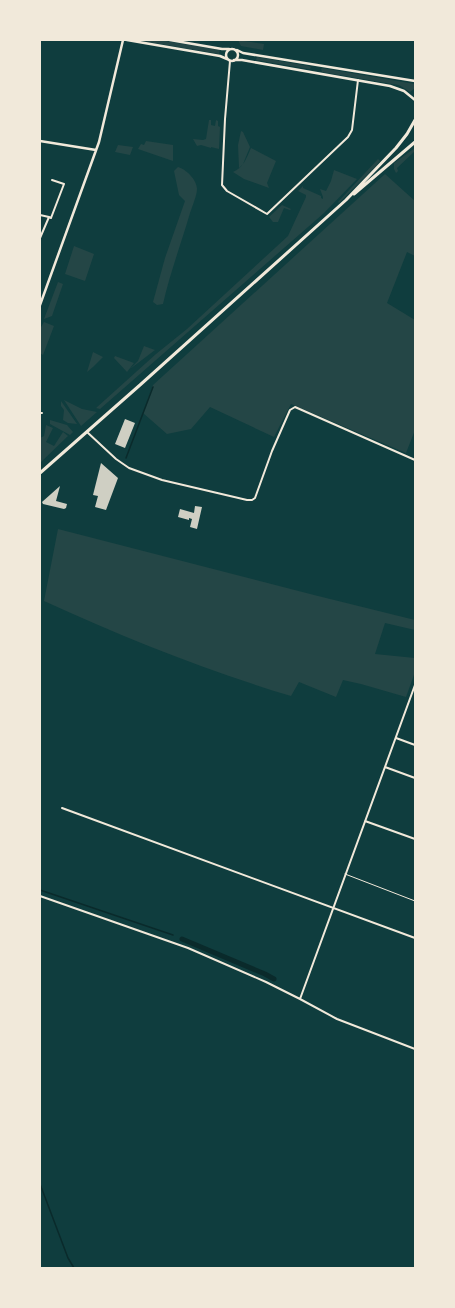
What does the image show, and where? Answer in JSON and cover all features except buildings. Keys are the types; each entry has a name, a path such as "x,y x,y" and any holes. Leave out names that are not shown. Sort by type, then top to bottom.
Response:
{"main road":[{"path":"40,473 346,200 396,148 408,134 415,120"},
{"path":"346,200 382,174 415,142"}],"street":[{"path":"40,305 96,150 123,40"},
{"path":"127,40 220,56 230,61 242,60 358,80 399,89 415,100"},
{"path":"170,40 222,49 233,48 243,53 315,66 415,81"},
{"path":"227,59 226,53 229,49"},
{"path":"234,60 238,56 237,50"},
{"path":"230,61 225,119 222,185 227,191 267,214 348,137 352,130 358,80"},
{"path":"314,72 315,66"},
{"path":"40,141 96,150"},
{"path":"40,238 49,217 51,218 64,184 52,180"},
{"path":"40,215 49,217"},
{"path":"87,431 116,459 129,468 162,480 247,500 252,500 255,498 272,451 290,410 293,407 415,460"},
{"path":"300,999 344,874 415,685"},
{"path":"396,738 415,745"},
{"path":"385,767 415,778"},
{"path":"62,808 415,938"},
{"path":"365,821 415,839"},
{"path":"40,896 188,948 266,982 337,1019 415,1049"}],"lane":[{"path":"344,874 415,901"}],"shaded area":[{"path":"137,40 160,40 220,50 219,54"},
{"path":"238,40 264,44 263,50 241,46"},
{"path":"257,57 311,67 308,69 256,60"},
{"path":"322,68 415,84 415,88 410,92 399,85 322,72"},
{"path":"209,120 211,120 211,125 215,126 216,120 218,121 218,126 220,127 219,149 201,145 197,146 193,139 206,139"},
{"path":"241,131 243,132 250,147 243,164 239,168 238,145"},
{"path":"146,141 173,145 173,161 138,149 141,144 144,145"},
{"path":"118,145 133,147 130,155 115,152"},
{"path":"251,148 276,161 267,183 269,188 244,179 233,172 242,165"},
{"path":"415,148 415,151 397,168 398,171 396,173 394,163"},
{"path":"378,159 380,161 375,167 339,203 338,202"},
{"path":"178,167 190,175 197,186 197,192 172,270 163,304 157,305 153,302 165,258 185,201 179,195 174,171"},
{"path":"334,170 357,179 324,213 100,409 96,408 156,354 187,329 288,236 306,197 306,195 298,191 303,186 303,188 321,196 323,199 320,189 326,191"},
{"path":"385,174 415,201 415,256 407,252 387,303 415,320 415,430 406,453 291,404 274,437 210,407 191,429 167,434 143,413 153,385"},
{"path":"282,205 291,209 284,208 278,222 273,222 269,217"},
{"path":"74,246 94,254 85,281 65,274"},
{"path":"58,282 63,284 52,316 44,319"},
{"path":"44,322 54,326 43,355 40,353 40,329"},
{"path":"144,346 155,350 130,369 138,361"},
{"path":"93,352 103,357 87,372"},
{"path":"115,356 134,363 127,372 114,358"},
{"path":"64,400 82,409 97,412 81,426"},
{"path":"61,401 77,424 68,423 63,420 64,410 61,406"},
{"path":"50,420 67,425 73,432 70,435 50,424"},
{"path":"46,425 53,428 46,442 54,446 63,432 68,436 40,463 40,438 44,436"},
{"path":"58,529 415,620 415,630 385,623 375,654 415,658 415,672 406,697 343,680 336,697 299,682 291,696 197,665 105,628 44,601"}],"waterway":[{"path":"126,458 153,387"},
{"path":"40,890 173,935"},
{"path":"182,939 274,979"},
{"path":"40,1184 68,1258 74,1268"}]}
